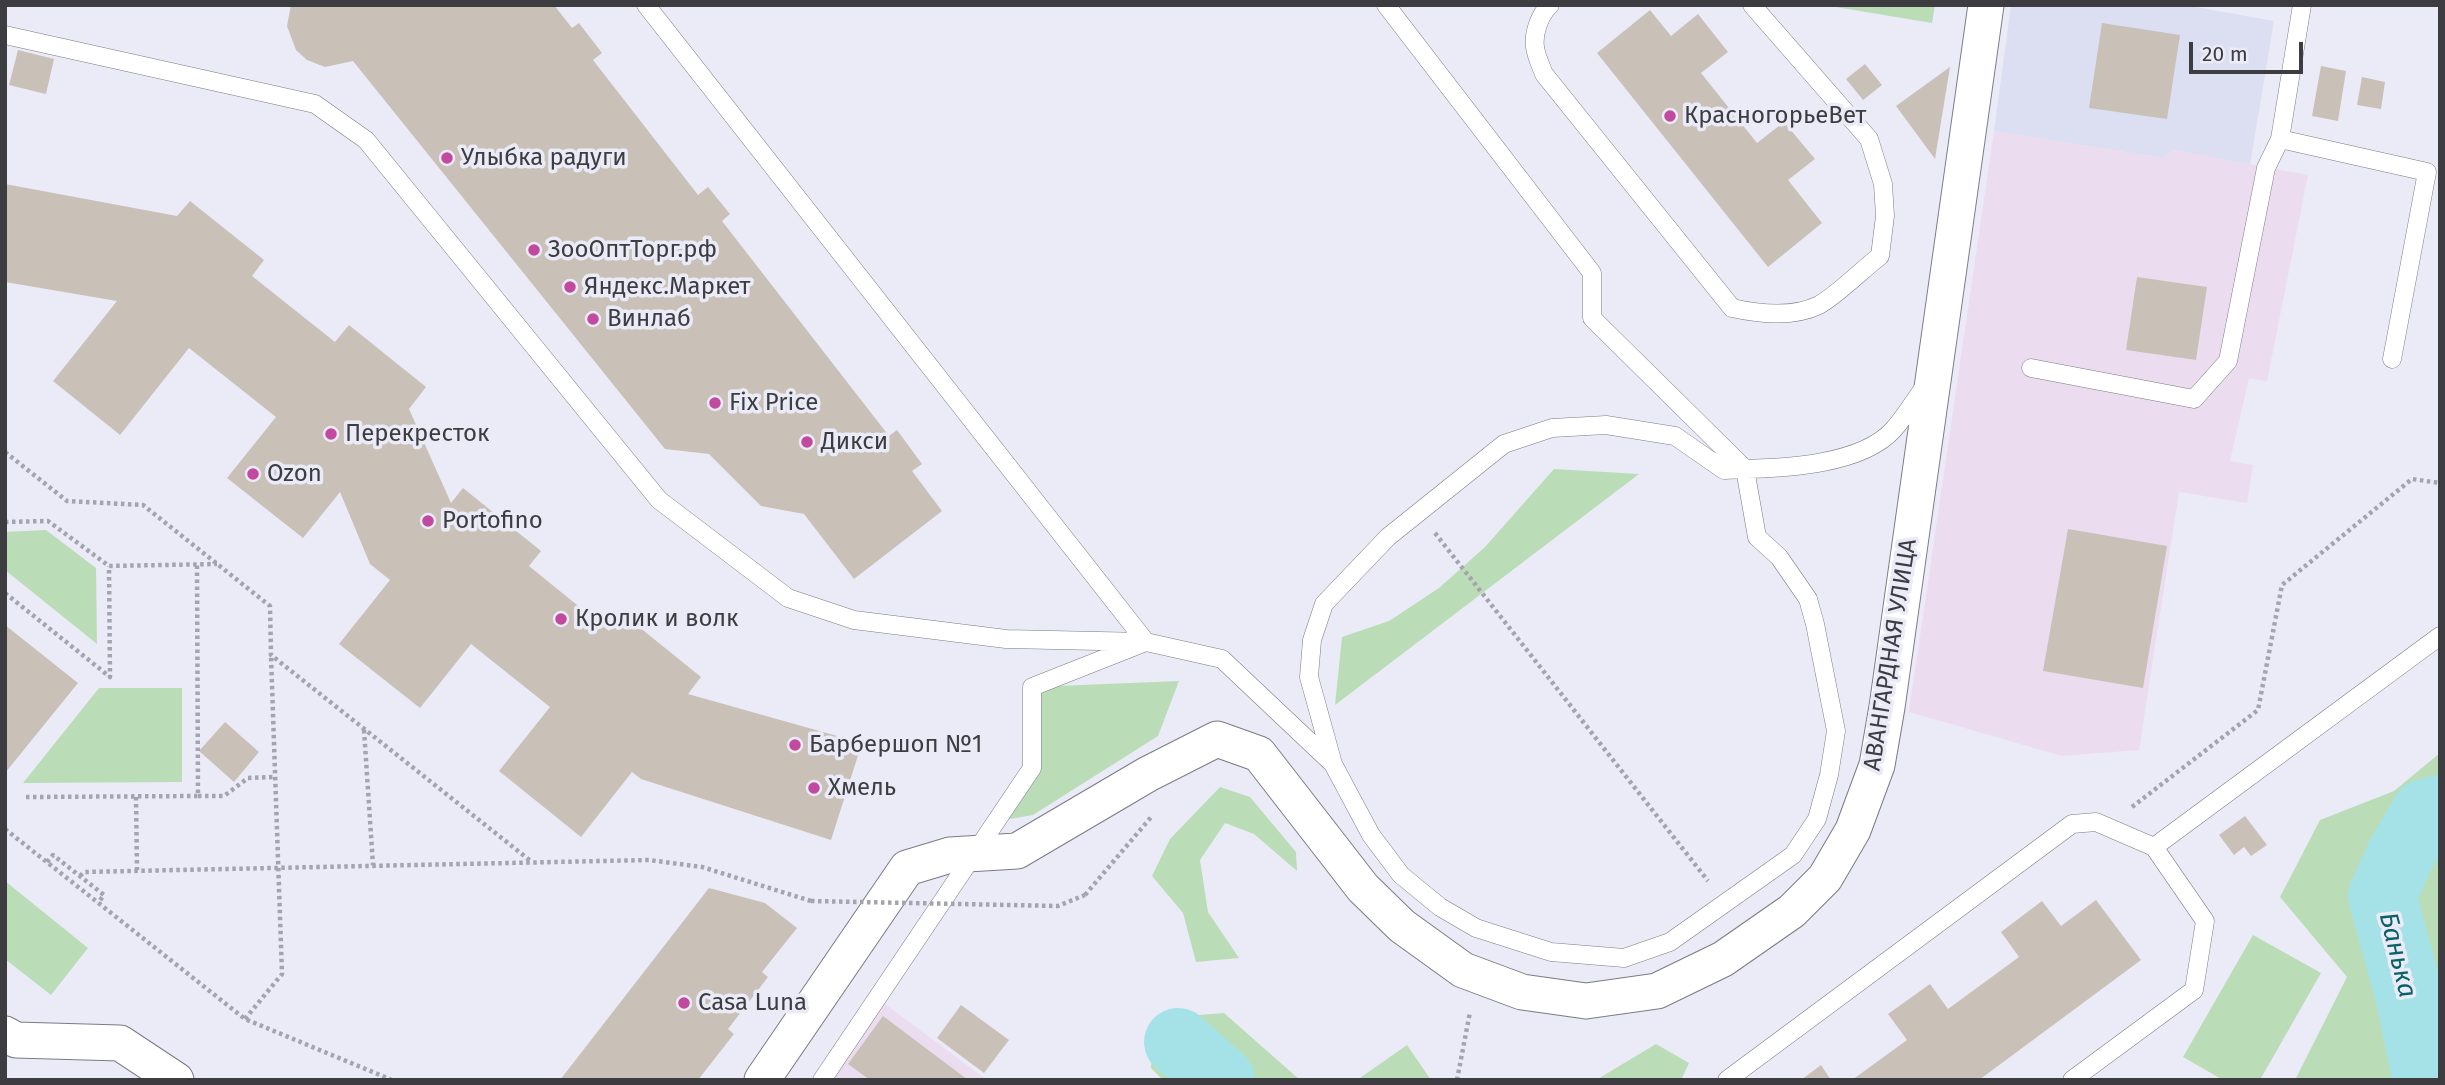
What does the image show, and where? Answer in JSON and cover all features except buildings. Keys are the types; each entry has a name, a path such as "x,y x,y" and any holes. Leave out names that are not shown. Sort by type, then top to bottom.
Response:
{"street":[{"name":"АВАНГАРДНАЯ УЛИЦА","path":"761,1080 907,868 950,855 1017,851 1148,774 1217,739 1259,754 1363,888 1402,926 1463,970 1522,992 1586,1001 1657,991 1723,959 1792,911 1825,878 1853,830 1877,765 1986,5"},
{"path":"5,1034 16,1040 120,1043 176,1080"}],"lane":[{"path":"646,5 1146,642"},
{"path":"1387,5 1592,273 1592,318 1745,469 1757,537 1779,558 1808,599 1836,731 1829,775 1817,819 1793,855 1670,942 1624,958 1551,952 1476,928 1440,907 1401,875 1371,835 1333,764 1309,677 1312,640 1324,604 1388,537 1504,444 1552,428 1606,425 1675,436 1724,470 1745,469 1794,467 1834,460 1864,449 1892,432 1933,375"},
{"path":"1550,5 1545,9 1537,27 1535,47 1544,74 1732,308 1754,313 1788,313 1819,305 1880,256 1885,216 1883,184 1870,139 1752,5"},
{"path":"2031,368 2194,400 2228,361 2266,168 2280,139 2302,5"},
{"path":"5,35 315,104 366,139 659,500 788,598 854,620 868,622 1006,639 1146,642 1222,659 1333,764"},
{"path":"2280,139 2427,172 2392,359"},
{"path":"2154,847 2440,636"},
{"path":"822,1080 1032,768 1032,687 1146,642"},
{"path":"1727,1080 2072,824 2096,822 2154,847 2205,921 2194,990 2072,1080"}],"path":[{"path":"5,452 67,501 144,505 270,606 282,974 245,1020"},
{"path":"2106,826 2258,710 2282,585 2412,479 2440,483"},
{"path":"1419,513 1715,889"},
{"path":"5,522 48,521 109,566 218,564"},
{"path":"197,564 198,796"},
{"path":"5,593 110,677 109,566"},
{"path":"271,655 531,862"},
{"path":"364,729 373,865"},
{"path":"80,876 83,872 137,870 649,860 702,867 811,901 1058,906 1085,895 1161,806 1148,774"},
{"path":"26,797 223,796 248,778 276,776"},
{"path":"136,797 137,870"},
{"path":"5,829 245,1020 392,1080"},
{"path":"47,862 53,855 104,895 98,903"},
{"path":"1457,1080 1476,975"}],"shaded area":[{"path":"2011,5 2185,5 2274,21 2250,165 2175,150 2162,158 1994,131"},
{"path":"1994,131 2162,158 2175,150 2308,175 2267,381 2249,378 2230,461 2253,465 2247,503 2179,492 2139,750 2062,756 1909,712"},
{"path":"877,998 987,1080 823,1080"}],"green space":[{"path":"1824,5 1935,5 1932,23"},
{"path":"1554,469 1639,474 1335,705 1342,637 1389,621 1439,588 1485,547"},
{"path":"46,530 96,568 97,644 5,570 5,532"},
{"path":"1179,681 1158,736 1033,815 997,821 1032,768 1032,687"},
{"path":"99,688 182,688 182,782 23,783"},
{"path":"2440,753 2440,1080 2295,1080 2347,977 2280,897 2320,820 2394,791"},
{"path":"1220,787 1250,797 1296,852 1297,871 1254,834 1225,823 1200,860 1208,912 1239,958 1196,962 1183,913 1152,876 1170,839"},
{"path":"5,881 88,948 51,995 5,959"},
{"path":"2253,935 2321,973 2260,1080 2223,1080 2183,1057"},
{"path":"1224,1013 1300,1080 1163,1080 1151,1068 1153,1023 1162,1018"},
{"path":"1656,1044 1689,1063 1681,1080 1596,1080"},
{"path":"1407,1045 1431,1080 1357,1080"}],"waterway":[{"name":"Банька","path":"2427,1080 2409,994 2382,896 2400,856 2425,813 2440,809"},
{"name":"Банька","path":"1178,1042 1221,1080"}],"place":[{"name":"КрасногорьеВет","path":"1670,116"},
{"name":"Улыбка радуги","path":"447,158"},
{"name":"ЗооОптТорг.рф","path":"534,250"},
{"name":"Яндекс.Маркет","path":"570,287"},
{"name":"Винлаб","path":"593,319"},
{"name":"Fix Price","path":"715,403"},
{"name":"Перекресток","path":"331,434"},
{"name":"Дикси","path":"807,442"},
{"name":"Ozon","path":"253,474"},
{"name":"Portofino","path":"428,521"},
{"name":"Кролик и волк","path":"561,619"},
{"name":"Барбершоп №1","path":"795,745"},
{"name":"Хмель","path":"814,788"},
{"name":"Casa Luna","path":"684,1003"}]}
